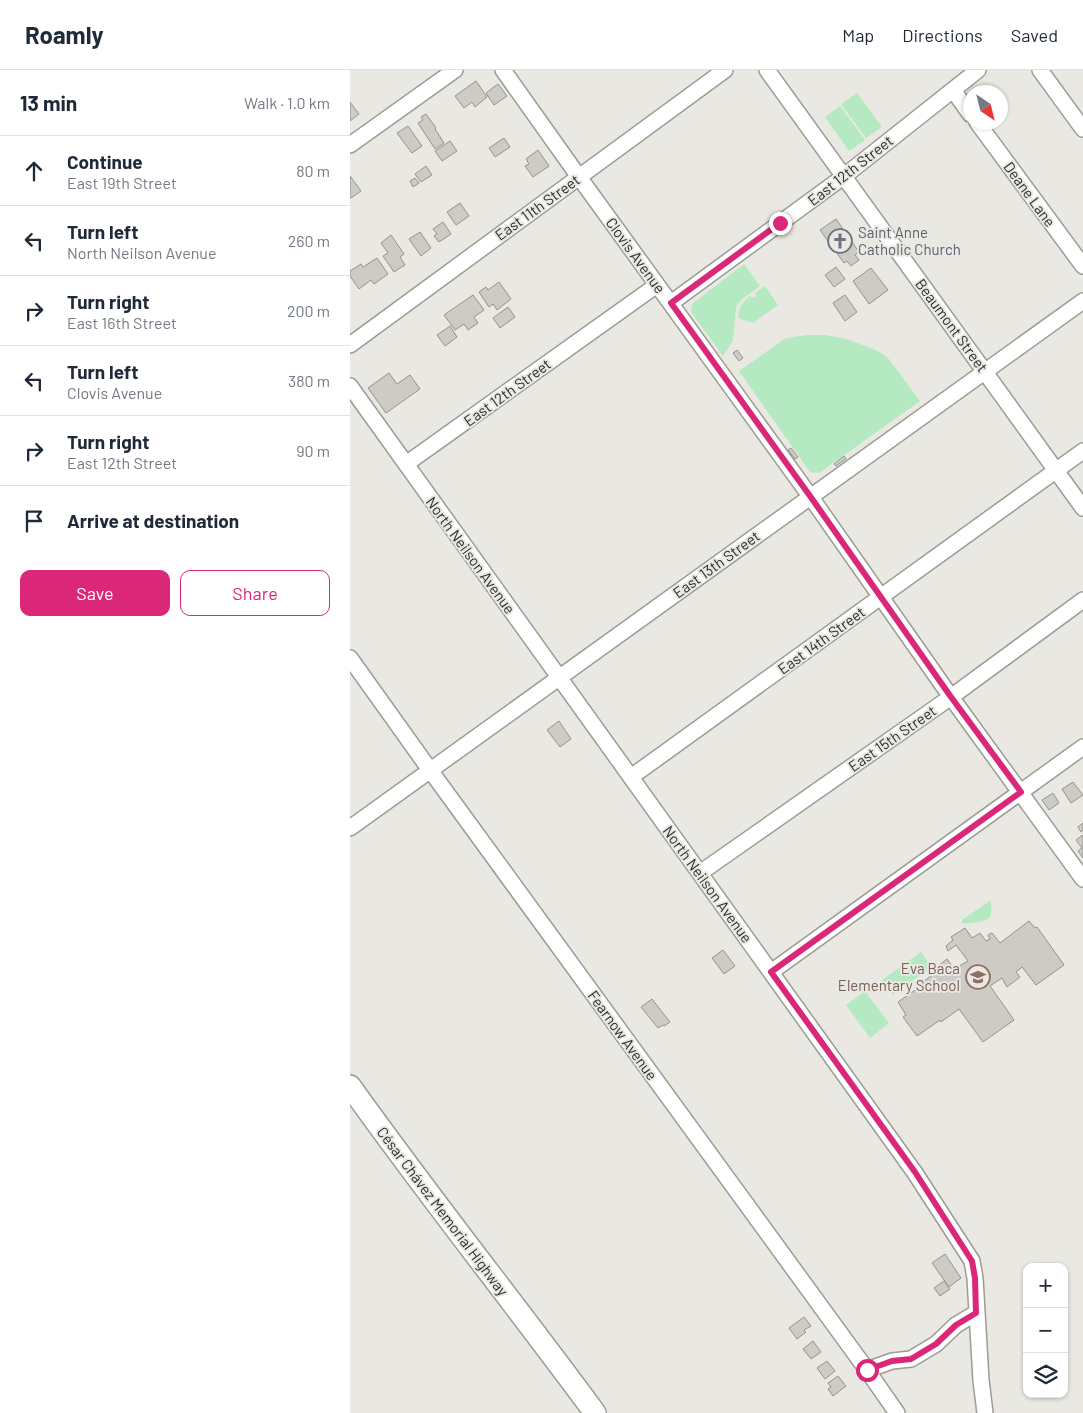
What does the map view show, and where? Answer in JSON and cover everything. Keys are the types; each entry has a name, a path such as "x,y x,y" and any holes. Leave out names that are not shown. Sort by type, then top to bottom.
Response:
{"highway":[{"name":"César Chávez Memorial Highway","path":"350,1086 595,1413"},
{"name":"César Chávez Memorial Highway","path":"538,1336 607,1413"}],"street":[{"path":"350,145 455,70"},
{"name":"Clovis Avenue","path":"503,70 1083,879"},
{"name":"East 11th Street","path":"350,345 725,70"},
{"name":"Beaumont Street","path":"767,70 1083,508"},
{"name":"East 12th Street","path":"671,303 843,177 978,70"},
{"path":"1040,70 1083,129"},
{"path":"953,90 963,104"},
{"name":"Deane Lane","path":"983,130 1083,266"},
{"name":"East 12th Street","path":"406,464 657,285"},
{"name":"East 13th Street","path":"350,828 1083,301"},
{"name":"North Neilson Avenue","path":"350,386 915,1172 972,1261 975,1278 984,1413"},
{"name":"East 14th Street","path":"631,776 1083,451"},
{"name":"East 15th Street","path":"700,873 951,697 1083,600"},
{"name":"Fearnow Avenue","path":"350,658 897,1413"},
{"path":"771,972 1083,747"},
{"path":"867,1370 892,1361 911,1359 936,1344 956,1325 976,1313"}],"green space":[{"path":"857,93 882,127 866,138 841,104"},
{"path":"840,106 865,140 849,151 825,117"},
{"path":"744,264 760,286 741,300 736,307 733,340 723,356 691,312 692,304"},
{"path":"765,286 778,305 753,323 738,318 743,303 750,296 754,298 756,296 755,293"},
{"path":"826,335 847,339 878,351 888,358 920,401 819,473 810,472 739,371 786,338"},
{"path":"991,900 991,913 988,919 962,923 962,920"},
{"path":"921,952 931,967 893,995 882,980"},
{"path":"865,991 889,1023 870,1038 846,1005"}],"building":[{"path":"476,81 487,97 475,107 472,102 464,108 455,96"},
{"path":"498,84 507,96 494,105 486,93"},
{"path":"350,102 359,114 350,121"},
{"path":"426,114 444,143 435,149 418,123 423,120 421,117"},
{"path":"408,126 422,146 412,153 397,133"},
{"path":"504,138 510,147 495,157 489,148"},
{"path":"450,141 457,151 442,161 435,151"},
{"path":"538,150 549,166 533,177 525,166 529,164 526,159"},
{"path":"426,166 432,175 421,182 415,174"},
{"path":"350,176 361,191 351,198 350,197"},
{"path":"415,178 419,183 413,187 410,181"},
{"path":"460,203 469,216 456,225 447,212"},
{"name":"Saint Anne Catholic Church","path":"836,219 859,252 855,255 859,260 851,266 847,261 844,263 820,230"},
{"path":"443,222 451,234 439,242 434,236 437,234 433,229"},
{"path":"420,232 431,248 421,256 409,239"},
{"path":"391,235 404,254 400,257 405,265 394,272 383,256 388,253 381,243"},
{"path":"377,258 388,274 374,284 371,280 359,289 350,276 350,271 361,264 363,267"},
{"path":"836,267 845,279 834,287 825,275"},
{"path":"871,268 888,290 869,304 853,281"},
{"path":"499,282 511,299 497,310 493,304 489,307 479,292 486,287 488,290"},
{"path":"473,295 484,310 474,317 478,323 468,330 464,324 455,330 444,315"},
{"path":"845,295 857,312 845,321 833,303"},
{"path":"508,307 515,317 500,328 493,318"},
{"path":"450,326 457,337 445,346 437,335"},
{"path":"737,350 743,358 739,361 733,353"},
{"path":"389,373 397,384 410,375 420,389 386,413 368,388"},
{"path":"791,448 798,457 795,459 788,450"},
{"path":"844,456 846,459 836,466 834,464"},
{"path":"559,721 571,739 560,747 547,730"},
{"path":"1073,782 1083,795 1071,803 1062,789"},
{"path":"1053,793 1059,803 1049,810 1042,800"},
{"path":"1083,823 1083,830 1081,832 1078,827"},
{"path":"1083,835 1083,858 1078,851 1082,848 1076,840"},
{"path":"1029,921 1035,928 1037,927 1064,965 1036,985 1022,967 1016,972 1020,977 1007,987 1002,978 990,986 1014,1020 983,1042 959,1009 917,1036 903,1017 906,1015 898,1002 924,984 923,982 940,969 938,966 947,959 954,969 968,961 956,945 948,951 946,946 953,940 951,937 965,928 972,938 980,933 986,941 990,939 988,935 992,933 1000,943"},
{"path":"723,950 735,966 724,974 712,958"},
{"path":"652,999 670,1022 658,1028 641,1007"},
{"path":"945,1254 961,1278 949,1287 932,1263"},
{"path":"944,1281 950,1289 940,1296 934,1288"},
{"path":"804,1317 811,1326 804,1330 806,1332 797,1339 789,1328"},
{"path":"813,1341 821,1352 811,1359 803,1349"},
{"path":"827,1361 835,1371 825,1379 817,1368"},
{"path":"838,1376 846,1386 833,1396 828,1389 831,1387 828,1383"}],"place":[{"name":"Saint Anne Catholic Church","path":"840,241"},
{"name":"Eva Baca Elementary School","path":"978,977"}],"route":[{"path":"780,223 671,303 810,496 951,697 1021,792 771,972 915,1172 972,1261 975,1278 976,1313 956,1325 936,1344 911,1359 892,1361 867,1370"}]}
